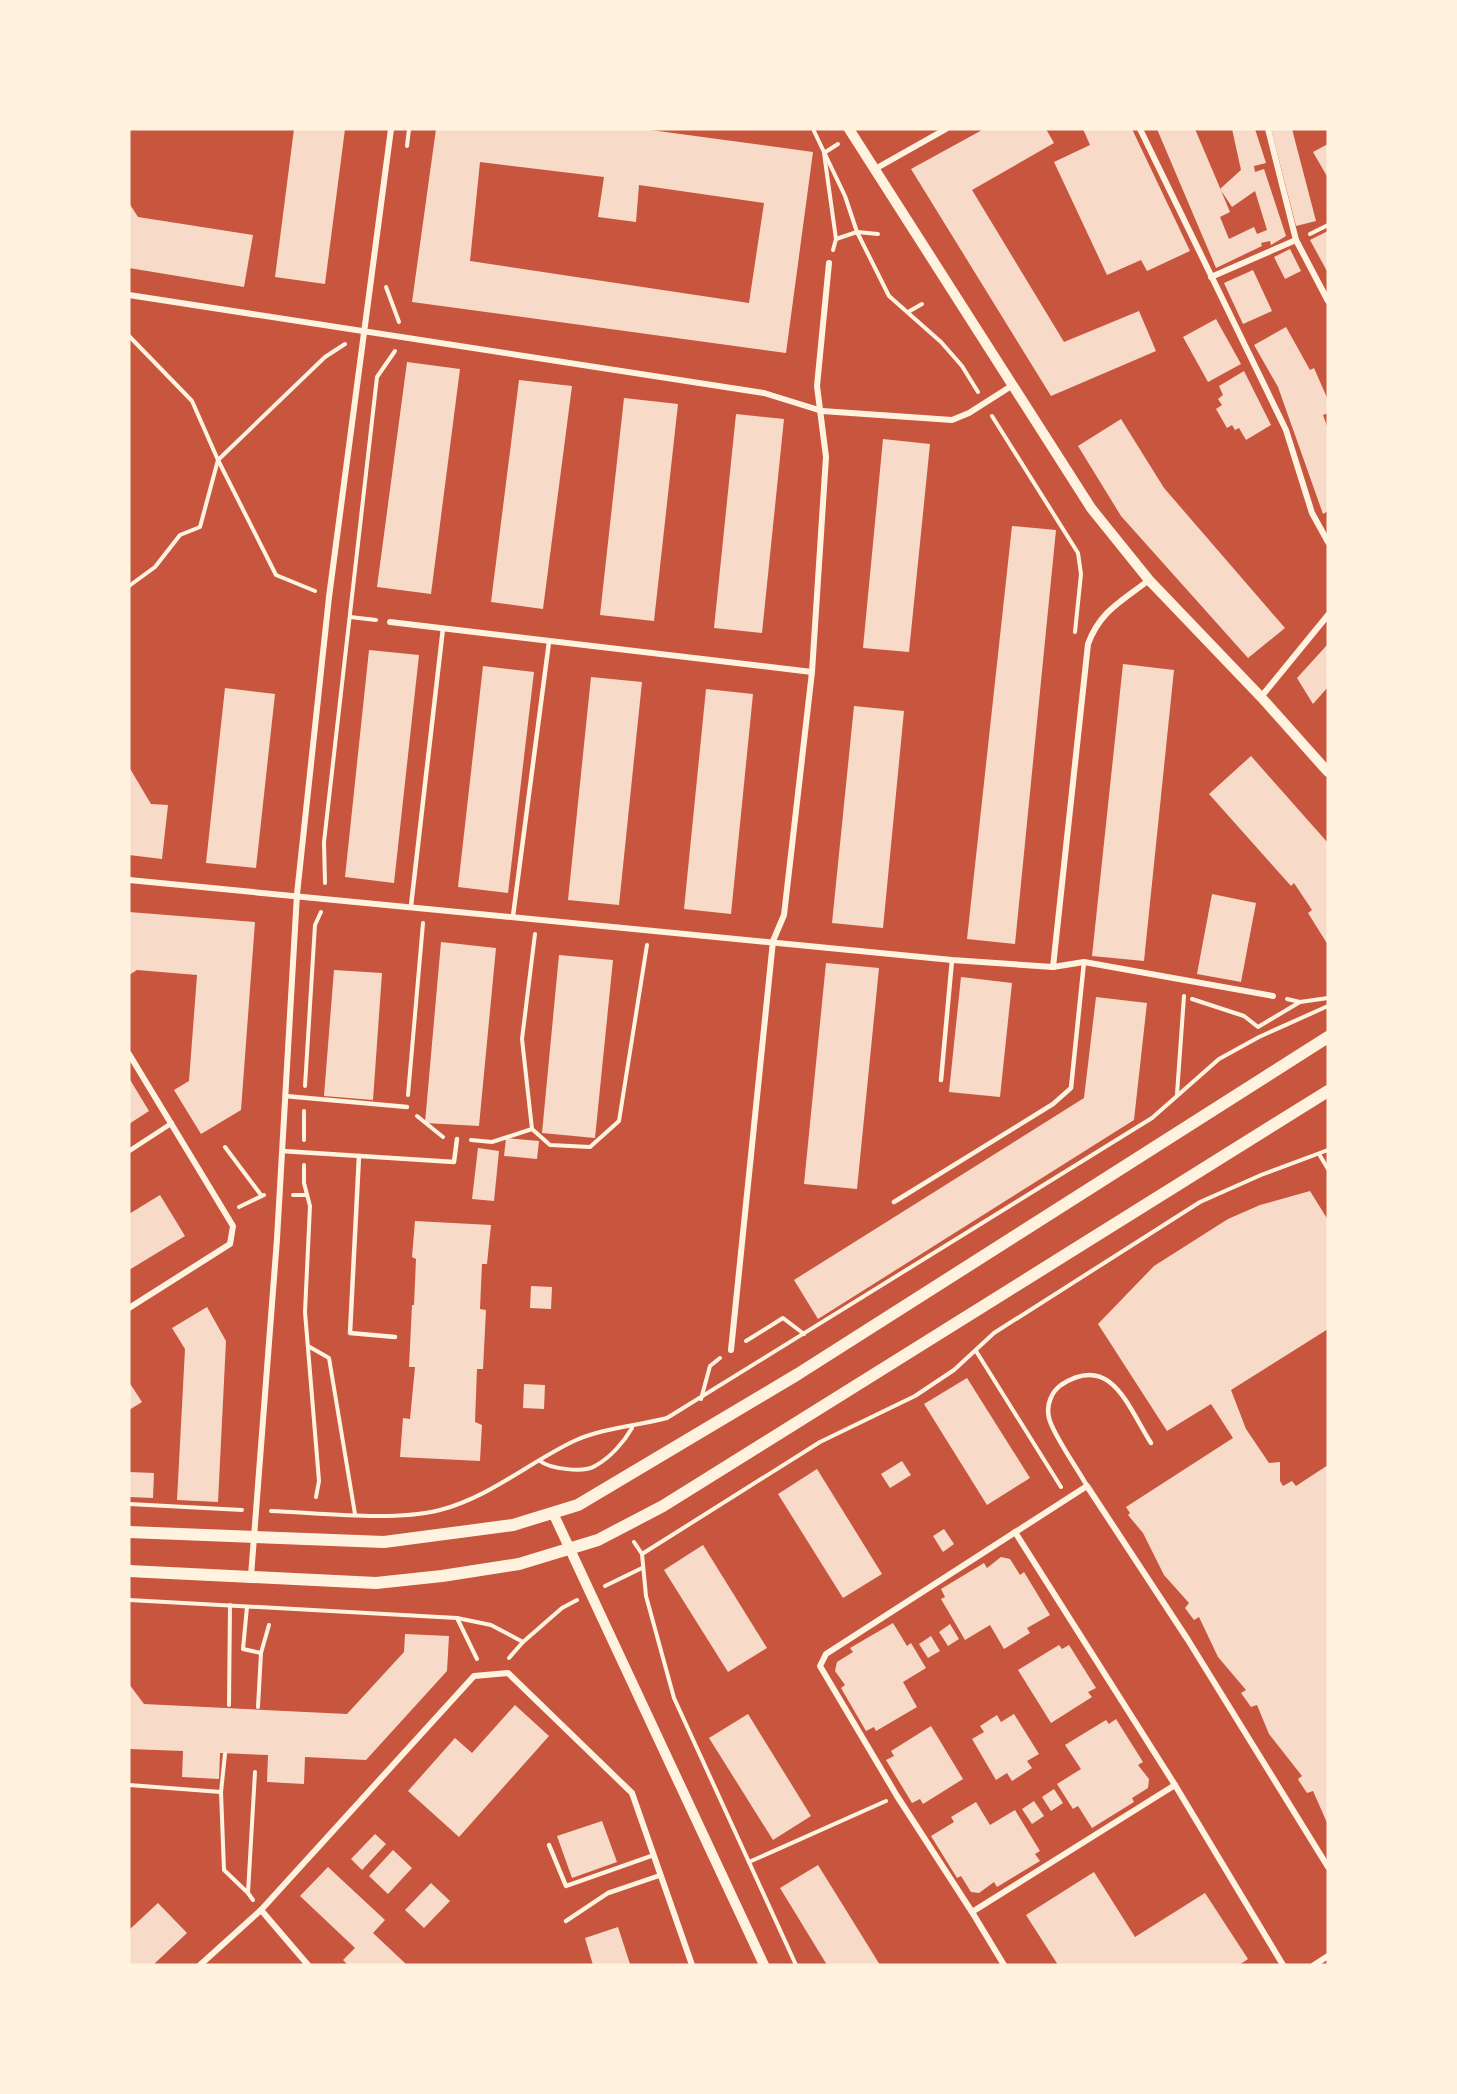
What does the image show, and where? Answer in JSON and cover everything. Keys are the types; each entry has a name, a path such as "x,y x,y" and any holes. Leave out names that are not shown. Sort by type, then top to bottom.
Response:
{"main road":[{"path":"129,1532 254,1535 384,1542 513,1525 578,1505 798,1374 1328,1037"},
{"path":"129,1571 375,1583 519,1564 598,1540 663,1506 1328,1091"}],"street":[{"path":"251,1576 282,1152 297,894 329,597 391,129"},
{"path":"849,129 1090,508 1149,580 1261,697 1328,772"},
{"path":"875,169 946,129"},
{"path":"1140,129 1286,430 1312,513 1328,542"},
{"path":"1268,129 1296,240 1328,301"},
{"path":"1211,277 1296,240"},
{"path":"731,1350 772,941 784,915 812,672 826,457 822,411 817,386 829,262"},
{"path":"129,295 764,393 822,411 952,420 984,404 1013,385"},
{"path":"1053,967 1088,644 1095,625 1108,611 1149,580"},
{"path":"1261,697 1328,615"},
{"path":"390,622 812,672"},
{"path":"129,880 297,894 952,960 1053,967 1084,962 1273,996"},
{"path":"129,1054 233,1226 227,1246 129,1308"},
{"path":"1004,1965 897,1796 820,1666 826,1654 1087,1486 1200,1659 1328,1867"},
{"path":"553,1513 764,1965"},
{"path":"1015,1532 1175,1785 1283,1965"},
{"path":"200,1965 261,1910 474,1676 507,1673 632,1793 692,1965"},
{"path":"972,1912 1175,1785"},
{"path":"261,1910 308,1965"},
{"path":"1314,1965 1328,1956"}],"lane":[{"path":"411,906 443,628"},
{"path":"513,916 549,642"},
{"path":"941,1080 952,960"},
{"path":"894,1202 1053,1104 1071,1088 1084,962"},
{"path":"285,1096 407,1107"},
{"path":"129,1151 172,1123"},
{"path":"282,1152 454,1162 457,1139"},
{"path":"359,1156 350,1333 395,1337"},
{"path":"1087,1486 1049,1418 1048,1403 1055,1389 1074,1377 1092,1373 1111,1381 1151,1443"},
{"path":"549,1845 566,1886 654,1855"},
{"path":"566,1921 608,1893 661,1875"}],"path":[{"path":"406,152 409,129"},
{"path":"813,129 845,196 856,232 889,296 942,342 962,366 1078,553"},
{"path":"824,153 836,239 856,232 878,234"},
{"path":"388,276 386,287 399,323"},
{"path":"908,312 922,304"},
{"path":"129,586 155,567 180,535 200,527 218,460 325,357 363,332"},
{"path":"129,336 192,401 218,460 276,574 329,597"},
{"path":"326,875 324,842 377,376 394,353"},
{"path":"350,617 390,622"},
{"path":"424,907 407,1107 441,1137 492,1142 532,1129"},
{"path":"316,1497 319,1481 306,1312 310,1206 304,1183 304,1097 315,925 321,912"},
{"path":"537,918 522,1039 532,1129 550,1145 590,1147 619,1121 649,929"},
{"path":"1177,1095 1184,996 1244,1016 1258,1027 1300,1002"},
{"path":"1273,996 1300,1002 1328,998"},
{"path":"308,1346 329,1358 355,1514 384,1515 439,1510 485,1494 593,1433 633,1427 667,1418 700,1400 1152,1118 1219,1059 1258,1037 1328,1006"},
{"path":"225,1147 261,1194"},
{"path":"796,1965 674,1698 646,1596 642,1554 801,1453 915,1396 954,1370 994,1333 1200,1202 1261,1174 1328,1150"},
{"path":"1319,1154 1328,1169"},
{"path":"700,1400 710,1366 731,1350 783,1318 804,1334"},
{"path":"976,1350 1067,1498"},
{"path":"540,1461 546,1466 566,1469 594,1467 624,1442 633,1427"},
{"path":"500,1668 523,1642 562,1608 642,1568"},
{"path":"129,1600 457,1618 491,1625 523,1642"},
{"path":"229,1705 230,1605"},
{"path":"247,1607 243,1649 261,1653"},
{"path":"457,1618 474,1658 507,1673"},
{"path":"258,1707 261,1653 269,1625"},
{"path":"225,1754 221,1792 224,1870 248,1893 261,1910"},
{"path":"248,1893 255,1772"},
{"path":"129,1785 221,1792"},
{"path":"749,1862 897,1796"}],"building":[{"path":"294,129 345,129 325,284 275,277"},
{"path":"436,129 643,129 813,152 786,353 412,302","holes":["480,162 604,177 598,217 636,222 639,185 764,203 749,303 470,261"]},
{"path":"984,129 1046,129 1054,143 972,190 1064,342 1139,311 1156,351 1051,396 911,169"},
{"path":"1083,129 1132,129 1190,251 1147,271 1141,260 1107,275 1054,162 1090,145"},
{"path":"1157,129 1195,129 1220,189 1241,170 1232,129 1255,129 1266,163 1254,166 1255,172 1264,169 1286,236 1271,245 1270,241 1261,243 1262,246 1216,268","holes":["1221,191 1232,207 1255,191 1267,230 1257,234 1254,227 1229,239 1220,217 1230,212"]},
{"path":"1271,129 1292,129 1316,221 1296,226"},
{"path":"1328,144 1328,178 1313,152"},
{"path":"129,203 138,217 253,235 244,287 129,268"},
{"path":"1328,231 1328,273 1310,240"},
{"path":"1290,249 1301,271 1285,279 1274,257"},
{"path":"1253,270 1272,311 1243,324 1224,283"},
{"path":"1216,319 1241,364 1208,382 1183,337"},
{"path":"1286,327 1310,370 1314,368 1328,400 1328,413 1323,415 1328,429 1328,511 1323,514 1278,387 1254,345"},
{"path":"407,362 460,369 431,594 377,587"},
{"path":"1244,371 1271,425 1246,440 1239,428 1235,430 1232,425 1227,428 1216,409 1222,405 1218,399 1223,395 1219,386"},
{"path":"519,380 572,386 543,609 491,602"},
{"path":"624,398 678,404 654,621 600,615"},
{"path":"736,414 784,419 762,633 714,628"},
{"path":"1121,419 1164,488 1285,628 1248,658 1121,516 1078,446"},
{"path":"883,439 930,444 909,652 863,648"},
{"path":"1012,526 1056,530 1015,944 967,939"},
{"path":"1328,644 1328,687 1313,704 1297,678"},
{"path":"369,650 419,655 394,883 345,877"},
{"path":"1123,664 1174,670 1144,961 1092,956"},
{"path":"483,666 534,672 508,893 458,887"},
{"path":"591,677 642,682 619,905 568,900"},
{"path":"225,688 275,694 256,868 206,863"},
{"path":"706,689 753,694 731,914 684,909"},
{"path":"854,706 904,711 883,928 832,923"},
{"path":"1251,756 1328,843 1328,945 1308,913 1312,910 1294,883 1291,886 1209,794"},
{"path":"129,767 151,804 168,805 162,859 129,855"},
{"path":"1212,894 1256,903 1241,982 1197,974"},
{"path":"129,912 255,922 241,1110 201,1134 174,1090 189,1081 197,975 137,970 129,975"},
{"path":"441,942 496,948 479,1126 425,1123"},
{"path":"559,955 613,960 595,1138 542,1133"},
{"path":"826,963 879,968 857,1189 804,1184"},
{"path":"334,970 382,973 373,1100 324,1096"},
{"path":"961,977 1012,983 1000,1097 949,1092"},
{"path":"1096,997 1147,1003 1134,1120 818,1319 794,1280 1084,1098"},
{"path":"129,1078 149,1111 129,1124"},
{"path":"506,1138 539,1141 537,1159 504,1156"},
{"path":"478,1148 499,1151 494,1201 472,1199"},
{"path":"1310,1191 1328,1220 1328,1329 1231,1390 1246,1429 1269,1463 1280,1462 1280,1481 1283,1486 1292,1481 1296,1486 1328,1465 1328,1825 1313,1791 1307,1793 1298,1779 1302,1776 1269,1734 1257,1705 1251,1707 1241,1693 1246,1690 1218,1657 1199,1617 1194,1620 1185,1608 1189,1603 1164,1575 1143,1533 1128,1515 1130,1513 1126,1507 1233,1438 1211,1404 1167,1431 1098,1324 1154,1266 1228,1219 1260,1205"},
{"path":"160,1195 185,1236 129,1270 129,1214"},
{"path":"415,1221 491,1225 487,1264 482,1264 480,1309 486,1310 483,1369 477,1369 475,1422 482,1425 480,1461 400,1457 403,1418 410,1419 415,1367 409,1367 416,1259 412,1257"},
{"path":"531,1286 552,1287 551,1309 530,1308"},
{"path":"207,1307 226,1341 218,1502 177,1500 185,1349 172,1328"},
{"path":"967,1378 1030,1478 987,1505 924,1404"},
{"path":"129,1382 142,1402 129,1410"},
{"path":"524,1384 545,1385 544,1409 523,1408"},
{"path":"902,1461 911,1475 890,1488 881,1474"},
{"path":"817,1469 882,1574 843,1598 778,1494"},
{"path":"129,1472 154,1473 153,1498 129,1497"},
{"path":"944,1529 954,1544 943,1552 933,1536"},
{"path":"703,1545 767,1648 728,1672 664,1570"},
{"path":"1001,1557 1010,1559 1020,1575 1024,1572 1050,1615 1027,1628 1030,1633 1004,1649 990,1625 965,1640 941,1599 945,1597 941,1589 984,1563 987,1568"},
{"path":"893,1623 907,1646 911,1643 926,1668 903,1682 917,1707 876,1731 874,1727 866,1731 841,1688 845,1685 835,1671 837,1662 853,1652 850,1648"},
{"path":"950,1624 959,1639 948,1646 939,1632"},
{"path":"405,1634 449,1636 447,1671 366,1760 305,1757 304,1784 267,1782 268,1755 220,1753 219,1779 182,1777 183,1751 129,1749 129,1684 144,1704 347,1714 404,1652"},
{"path":"931,1636 940,1651 928,1658 919,1644"},
{"path":"1059,1645 1062,1649 1069,1645 1096,1688 1088,1692 1092,1697 1051,1723 1018,1670"},
{"path":"515,1705 549,1736 459,1837 408,1791 455,1738 472,1753"},
{"path":"748,1714 811,1816 773,1840 709,1738"},
{"path":"1014,1714 1039,1754 1027,1761 1032,1768 1012,1781 1007,1773 996,1780 972,1739 984,1732 980,1726 997,1715 1001,1722"},
{"path":"1116,1719 1143,1762 1138,1765 1149,1779 1148,1788 1132,1798 1134,1802 1092,1828 1078,1806 1073,1809 1057,1784 1081,1769 1065,1745 1106,1720 1109,1724"},
{"path":"931,1726 963,1779 923,1804 920,1799 912,1803 886,1760 894,1756 891,1751"},
{"path":"1054,1789 1063,1803 1051,1811 1042,1797"},
{"path":"1034,1801 1044,1816 1032,1824 1022,1809"},
{"path":"976,1802 990,1825 1015,1810 1040,1851 1035,1854 1040,1861 997,1887 994,1882 979,1893 971,1892 961,1876 957,1878 931,1836 954,1822 951,1817"},
{"path":"602,1821 617,1862 572,1878 557,1836"},
{"path":"375,1834 386,1844 362,1870 351,1859"},
{"path":"393,1850 412,1868 388,1894 369,1876"},
{"path":"818,1865 880,1965 827,1965 780,1888"},
{"path":"328,1867 385,1920 373,1933 407,1965 348,1965 343,1960 355,1948 300,1896"},
{"path":"1094,1872 1135,1937 1205,1893 1248,1959 1239,1965 1058,1965 1026,1915"},
{"path":"431,1883 450,1901 424,1928 405,1910"},
{"path":"158,1903 187,1933 153,1965 129,1965 129,1930"},
{"path":"618,1927 630,1964 593,1965 585,1938"}]}
